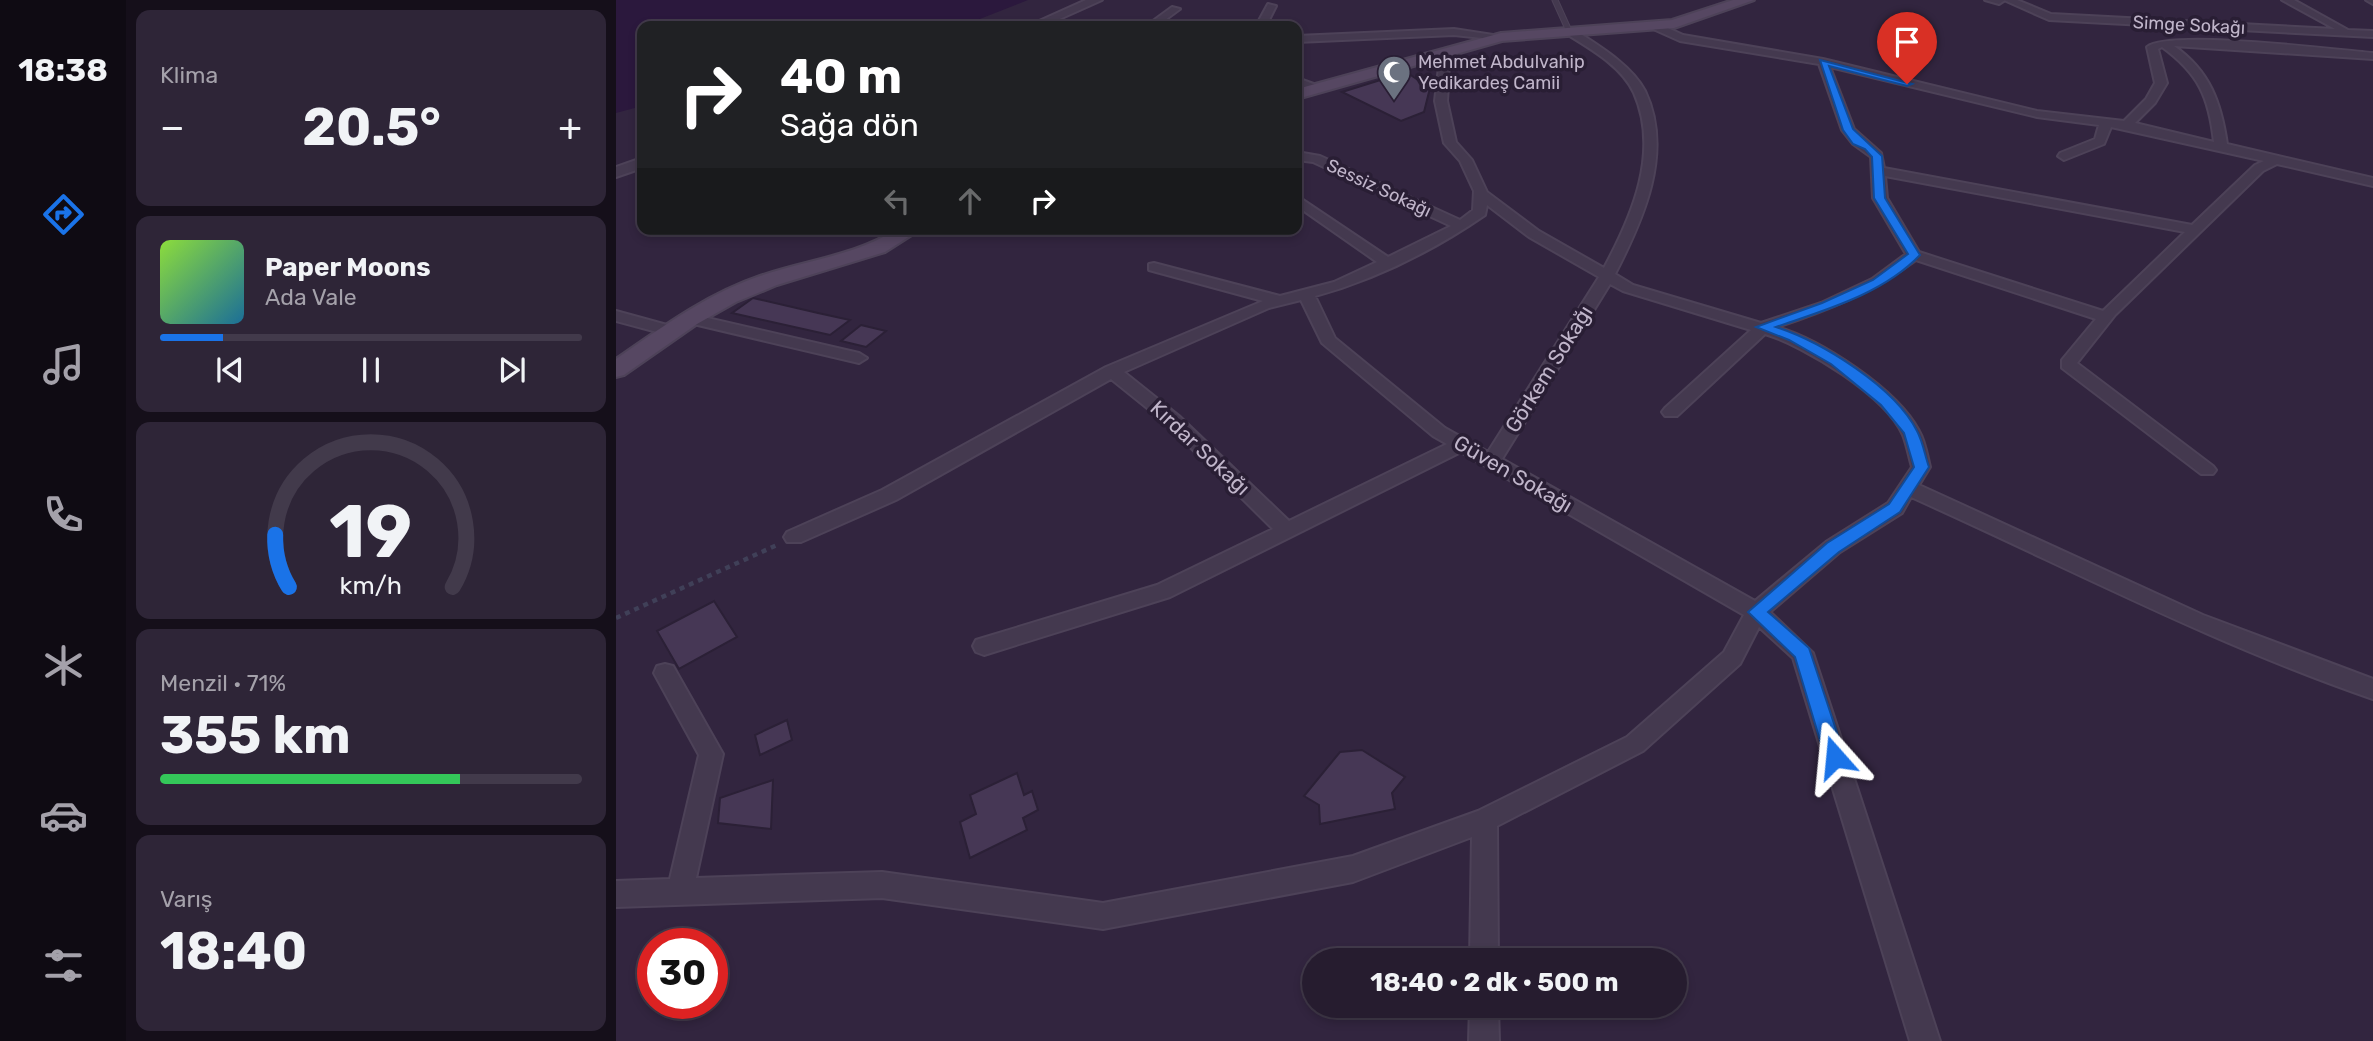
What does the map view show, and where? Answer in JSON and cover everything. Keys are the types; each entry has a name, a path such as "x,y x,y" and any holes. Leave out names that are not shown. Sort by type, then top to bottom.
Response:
{"main road":[{"path":"1302,92 1501,37 1674,24 1746,0"},
{"path":"616,370 681,325 732,295 769,280 865,253 892,243 903,235"}],"street":[{"path":"1046,21 1096,0"},
{"path":"1991,0 1999,0"},
{"name":"Simge Sokağı","path":"2009,0 2049,17 2373,34"},
{"path":"2287,0 2350,33"},
{"path":"1264,21 1271,6"},
{"path":"1158,21 1175,9"},
{"path":"1655,26 1680,38 1824,62 2038,114 2127,125 2373,182"},
{"path":"1569,31 1596,47 1625,73 1639,91 1646,109 1650,172 1629,231 1607,276"},
{"path":"1302,38 1335,32 1454,32 1501,37"},
{"path":"2164,43 2191,63 2216,108 2221,145"},
{"path":"2127,125 2151,102 2161,83 2152,47 2164,43 2195,43 2367,59"},
{"path":"794,537 889,495 1112,371 1224,320 1279,301 1339,285 1387,263 1480,212 1480,193 1466,160 1450,144 1441,102 1445,52"},
{"path":"1824,62 1848,130 1857,141 1869,147 1877,156 1880,198 1914,255 2106,317"},
{"path":"1302,83 1315,88"},
{"path":"2064,156 2100,141 2106,123"},
{"name":"Sessiz Sokağı","path":"1302,157 1316,159 1460,225"},
{"path":"2207,470 2068,365 2106,317 2259,168 2277,159"},
{"path":"616,172 637,165"},
{"path":"1878,171 2195,230"},
{"path":"616,894 882,885 1103,916 1353,869 1485,820 1635,744 1732,658 1756,612 1833,547 1895,508 1922,467 1911,432 1886,402 1836,361 1793,337 1628,288 1534,234 1480,193"},
{"path":"1302,204 1387,263"},
{"path":"1671,412 1763,327 1826,306 1877,282 1914,255"},
{"path":"1154,267 1279,301"},
{"name":"Görkem Sokağı","path":"1491,462 1607,276"},
{"name":"Güven Sokağı","path":"1306,294 1328,340 1439,432 1756,612 1802,653 1925,1041"},
{"path":"616,316 681,325 859,358"},
{"name":"Kırdar Sokağı","path":"1112,371 1173,420 1285,529"},
{"path":"984,646 1163,591 1460,445"},
{"path":"1908,488 2007,530 2159,604 2326,674 2373,689"},
{"path":"665,673 711,754 680,892"},
{"path":"1484,948 1485,820"},
{"path":"1484,1018 1484,1041"}],"lane":[{"path":"1555,0 1569,31"}],"path":[{"path":"616,618 794,537"}],"shaded area":[{"path":"616,0 1028,0 975,21 637,21 637,107 616,113"}],"building":[{"name":"Mehmet Abdulvahip Yedikardeş Camii","path":"1406,72 1430,88 1424,112 1401,121 1342,92"},
{"path":"753,298 850,320 830,335 732,313"},
{"path":"861,325 886,331 866,347 841,341"},
{"path":"714,601 737,637 679,669 657,631"},
{"path":"787,720 792,740 760,755 755,735"},
{"path":"1362,750 1405,777 1392,793 1395,809 1320,824 1319,805 1304,796 1340,752"},
{"path":"1017,773 1024,795 1032,791 1038,810 1023,818 1027,830 970,858 960,822 976,814 970,795"},
{"path":"773,780 771,829 718,823 720,798"}],"place":[{"name":"Mehmet Abdulvahip Yedikardeş Camii","path":"1394,102"}],"route":[{"path":"1835,757 1802,653 1756,612 1833,547 1895,508 1922,467 1911,432 1886,402 1836,361 1793,337 1763,327 1826,306 1877,282 1914,255 1880,198 1877,156 1869,147 1857,141 1848,130 1824,62 1907,84"}]}
